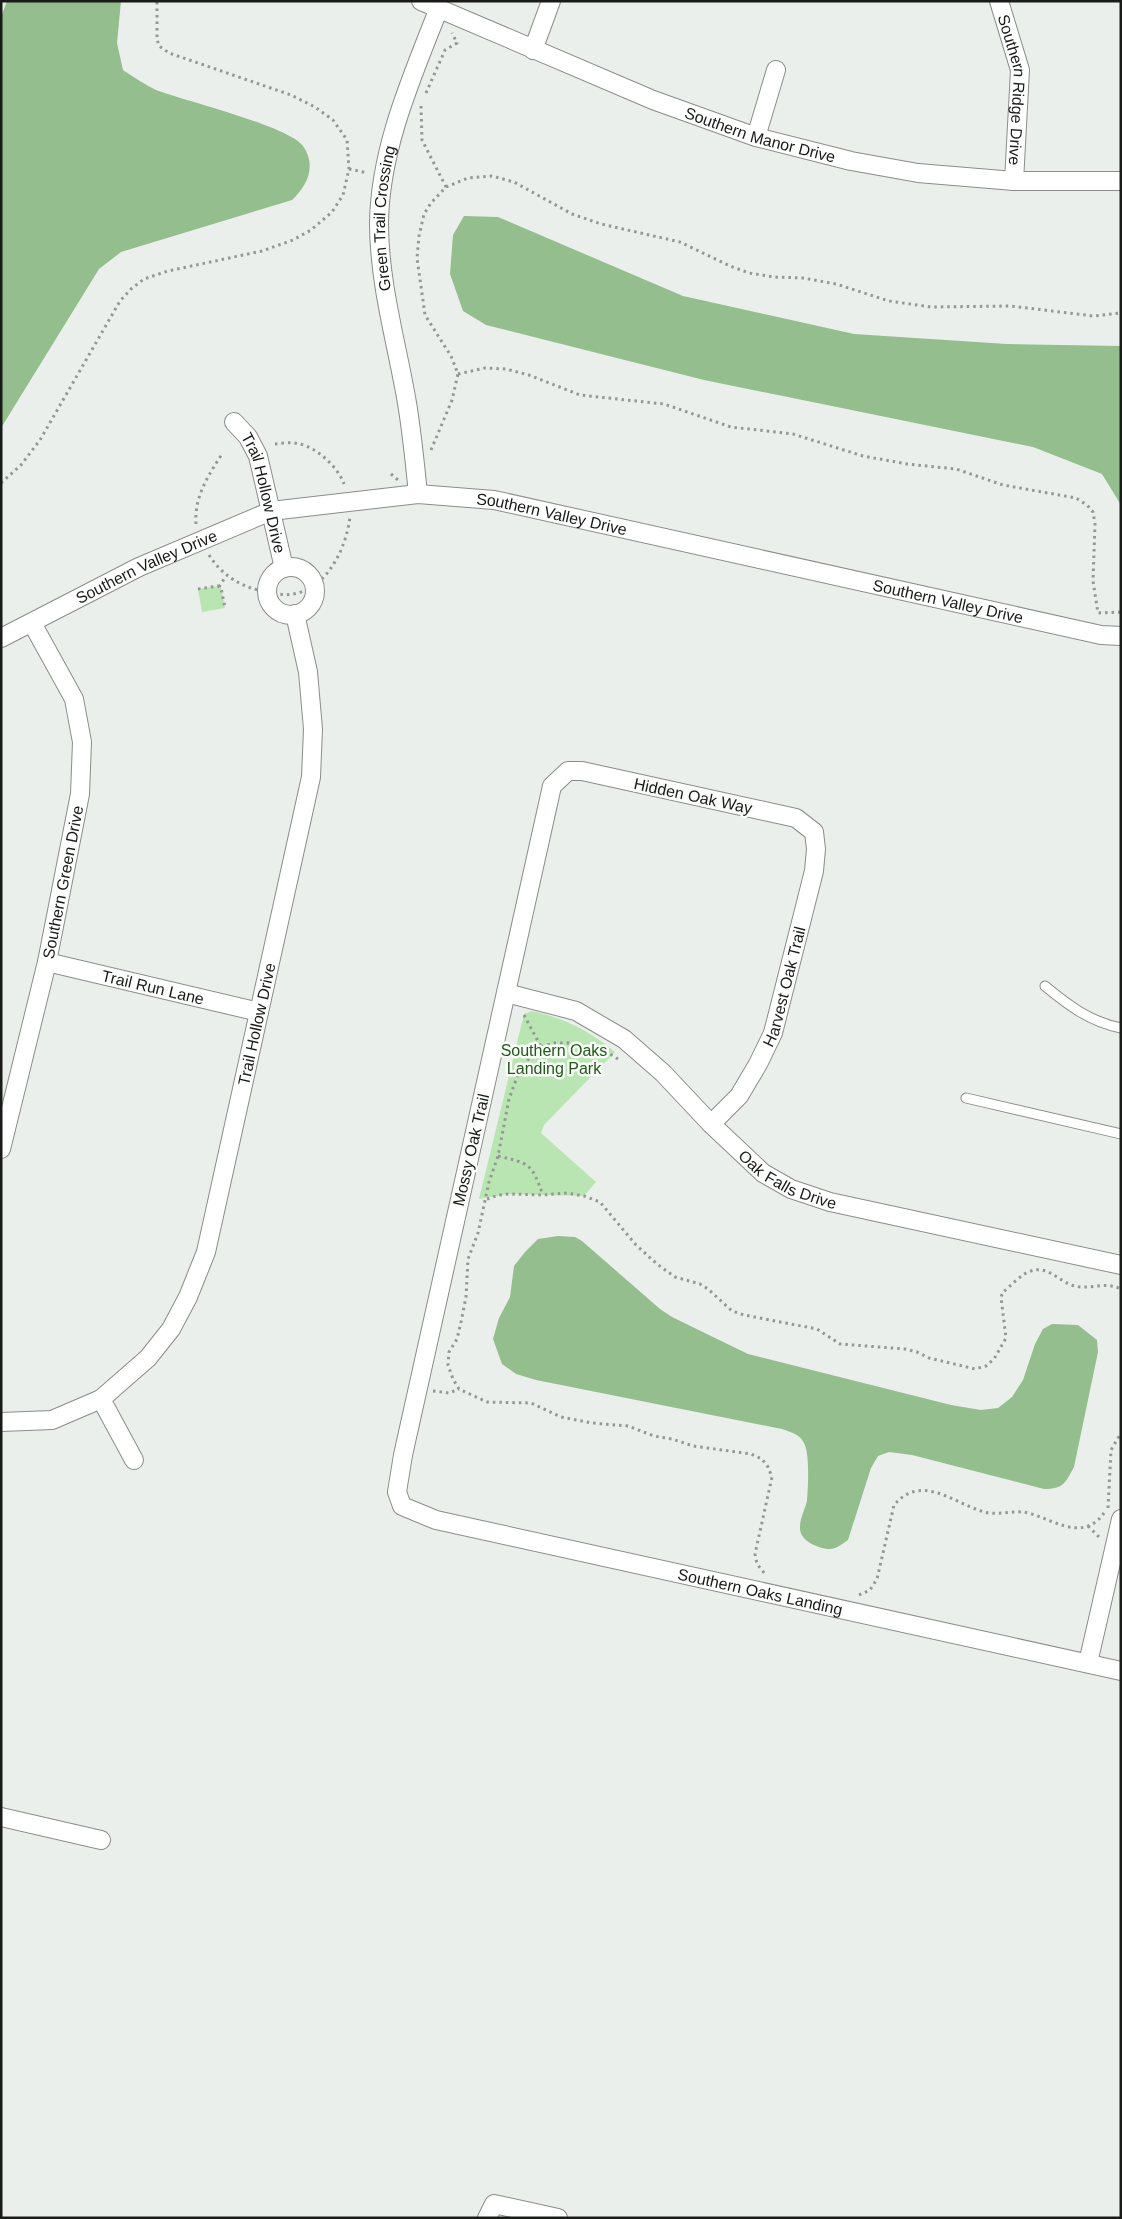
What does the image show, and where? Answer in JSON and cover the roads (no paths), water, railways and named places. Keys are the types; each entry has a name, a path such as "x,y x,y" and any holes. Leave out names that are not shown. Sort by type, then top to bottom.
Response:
{"street":[{"name":"Southern Manor Drive","path":"421,1 653,100 756,137 851,161 918,173 1014,181 1121,181"},
{"path":"533,50 550,1"},
{"name":"Southern Ridge Drive","path":"999,1 1020,70 1014,181"},
{"name":"Green Trail Crossing","path":"418,494 407,404 381,264 379,222 391,142 404,96 439,8"},
{"path":"756,137 776,70"},
{"name":"Trail Hollow Drive","path":"234,422 248,437 258,456 284,568"},
{"name":"Southern Valley Drive","path":"1,638 139,567 271,511 418,494 494,500 1101,636 1121,636"},
{"name":"Trail Hollow Drive","path":"284,568 299,568 311,578 314,585 312,600 302,611 295,614 280,612 269,600 268,584 271,577 284,568"},
{"name":"Trail Hollow Drive","path":"1,1422 52,1420 101,1399 148,1358 171,1329 188,1297 206,1252 303,823 311,777 313,729 308,672 295,614"},
{"name":"Southern Green Drive","path":"1,1149 47,962 80,794 82,742 74,699 32,622"},
{"name":"Hidden Oak Way","path":"568,771 582,772 796,818 814,832"},
{"name":"Mossy Oak Trail","path":"402,1506 396,1492 418,1388 510,994 552,786 568,771"},
{"name":"Harvest Oak Trail","path":"711,1124 739,1096 758,1064 773,1033 814,871 816,849 814,832"},
{"name":"Trail Run Lane","path":"47,962 259,1012"},
{"name":"Oak Falls Drive","path":"510,994 576,1011 624,1039 663,1073 711,1124 763,1173 792,1189 830,1202 1121,1265"},
{"path":"101,1399 134,1460"},
{"name":"Southern Oaks Landing","path":"402,1506 436,1520 1121,1671"},
{"path":"1088,1663 1121,1519"},
{"path":"1,1817 101,1840"},
{"path":"487,2218 494,2204 558,2218"}],"lane":[{"path":"1045,986 1075,1010 1106,1025 1121,1028"},
{"path":"966,1098 1121,1134"}],"park label":[{"name":"Southern Oaks Landing Park","path":"554,1059"}]}
